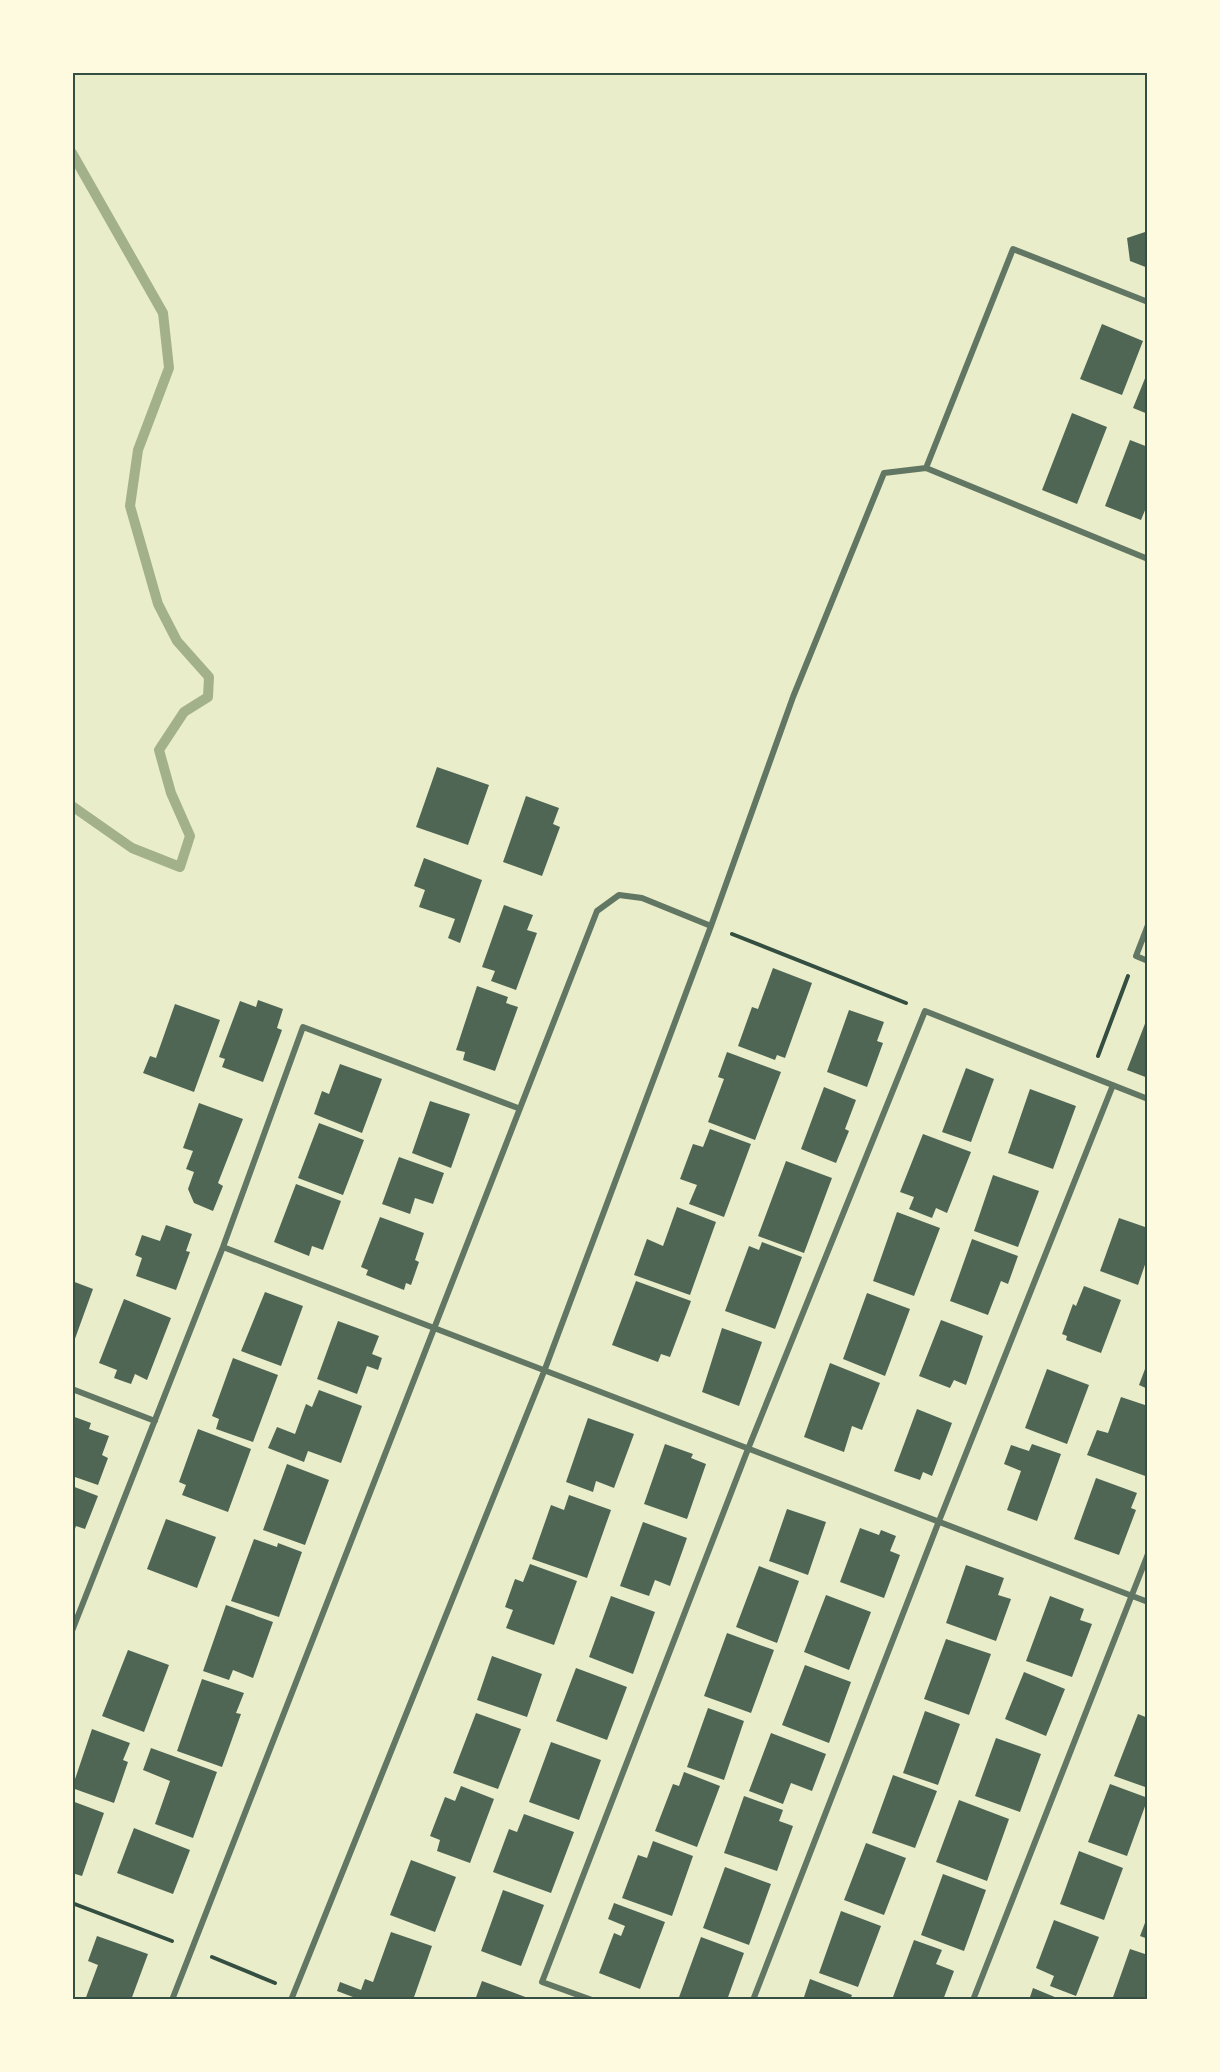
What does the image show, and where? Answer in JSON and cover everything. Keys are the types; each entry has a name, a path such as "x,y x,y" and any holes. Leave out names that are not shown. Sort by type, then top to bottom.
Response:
{"street":[{"path":"926,468 1013,249 1148,302"},
{"path":"291,2000 545,1369 711,926 793,697 884,473 926,468 1148,560"},
{"path":"172,2000 432,1327 597,911 619,895 634,897 711,926"},
{"path":"1148,925 1136,956 1148,961"},
{"path":"592,2000 542,1982 748,1449 925,1011 1148,1099"},
{"path":"72,1632 223,1246 303,1027 518,1108"},
{"path":"753,2000 939,1521 1113,1085"},
{"path":"223,1246 1148,1602"},
{"path":"72,1389 155,1420"},
{"path":"973,2000 1148,1554"}],"path":[{"path":"711,926 925,1011"},
{"path":"1090,1076 1136,956"}],"building":[{"path":"1148,231 1148,268 1130,261 1127,238"},
{"path":"1102,324 1143,341 1122,395 1080,379"},
{"path":"1148,371 1148,414 1133,408"},
{"path":"1072,413 1107,427 1077,504 1042,490"},
{"path":"1130,440 1148,447 1148,503 1141,520 1105,506"},
{"path":"437,767 489,785 468,845 416,827"},
{"path":"526,796 559,808 553,824 560,827 542,876 503,862"},
{"path":"424,858 482,880 460,943 448,938 455,919 419,907 425,890 414,886"},
{"path":"504,905 533,915 527,930 537,933 516,990 491,981 495,971 482,967"},
{"path":"773,968 812,983 785,1058 777,1055 775,1060 738,1046 752,1007 758,1009"},
{"path":"477,986 508,997 506,1003 518,1007 495,1071 463,1060 465,1052 456,1050"},
{"path":"258,1000 283,1009 277,1028 282,1030 263,1082 222,1067 225,1059 219,1057 240,1001 256,1007"},
{"path":"175,1004 220,1020 194,1092 143,1073 150,1056 156,1058"},
{"path":"849,1010 884,1022 877,1041 883,1043 867,1087 827,1072"},
{"path":"1148,1016 1148,1078 1127,1070"},
{"path":"727,1052 781,1072 755,1140 708,1122 724,1079 718,1077"},
{"path":"340,1064 382,1079 362,1133 314,1114 322,1091 329,1094"},
{"path":"966,1068 994,1079 971,1142 942,1132"},
{"path":"824,1087 856,1100 845,1129 849,1131 836,1163 801,1149"},
{"path":"1030,1089 1076,1106 1053,1169 1008,1153"},
{"path":"430,1101 470,1114 451,1168 412,1153"},
{"path":"199,1103 243,1119 218,1183 223,1186 213,1211 194,1203 188,1189 194,1172 186,1169 193,1151 183,1148"},
{"path":"319,1123 364,1140 343,1195 298,1178"},
{"path":"710,1129 751,1144 724,1217 689,1204 697,1185 680,1179 693,1144 703,1147"},
{"path":"923,1134 971,1152 947,1213 936,1208 932,1218 909,1209 914,1197 900,1192"},
{"path":"399,1157 444,1173 433,1204 415,1198 410,1214 382,1204"},
{"path":"786,1161 832,1178 804,1253 758,1236"},
{"path":"993,1175 1039,1191 1018,1247 974,1231"},
{"path":"296,1184 341,1201 323,1250 312,1246 309,1256 274,1242"},
{"path":"677,1207 716,1222 690,1295 634,1275 647,1239 663,1246"},
{"path":"897,1212 940,1228 914,1296 873,1281"},
{"path":"380,1217 424,1233 415,1260 419,1262 411,1285 406,1283 404,1290 366,1275 368,1270 361,1267"},
{"path":"1119,1218 1148,1228 1148,1256 1138,1285 1100,1271"},
{"path":"166,1225 192,1234 186,1251 190,1252 176,1290 136,1276 142,1258 135,1255 142,1235 160,1241"},
{"path":"972,1239 1018,1256 1008,1284 1001,1281 988,1315 950,1301"},
{"path":"762,1242 802,1257 775,1329 725,1311 749,1246 759,1250"},
{"path":"72,1281 93,1289 72,1347"},
{"path":"636,1281 691,1301 670,1357 661,1354 658,1362 612,1345"},
{"path":"1084,1286 1121,1300 1101,1353 1066,1340 1067,1336 1062,1334 1073,1304 1076,1306"},
{"path":"265,1292 303,1306 281,1366 241,1351"},
{"path":"867,1293 910,1309 885,1376 843,1359"},
{"path":"124,1299 171,1318 147,1380 135,1374 131,1384 114,1378 117,1370 99,1363"},
{"path":"941,1320 983,1336 966,1385 954,1380 950,1388 919,1376"},
{"path":"338,1321 379,1336 372,1354 382,1358 378,1370 367,1366 357,1394 317,1379"},
{"path":"722,1328 762,1342 739,1406 702,1392"},
{"path":"233,1358 278,1375 253,1442 216,1429 219,1419 212,1416"},
{"path":"1148,1361 1148,1389 1139,1385"},
{"path":"830,1363 880,1383 862,1430 852,1426 844,1452 804,1437"},
{"path":"1047,1369 1089,1385 1067,1444 1025,1428"},
{"path":"319,1390 362,1406 341,1463 308,1451 304,1462 268,1448 277,1427 295,1434 306,1404 312,1407"},
{"path":"1121,1397 1148,1406 1148,1477 1087,1455 1097,1430 1108,1433"},
{"path":"917,1409 952,1423 932,1476 923,1472 920,1480 894,1471"},
{"path":"72,1416 91,1423 89,1429 109,1436 102,1455 108,1458 98,1485 72,1476"},
{"path":"588,1418 634,1434 614,1488 596,1481 593,1492 566,1482"},
{"path":"198,1429 251,1449 228,1512 182,1495 186,1485 179,1482"},
{"path":"665,1444 693,1454 691,1458 706,1464 687,1519 644,1504"},
{"path":"1032,1444 1061,1454 1037,1521 1007,1510 1021,1471 1004,1464 1011,1445 1029,1451"},
{"path":"287,1464 329,1480 305,1545 263,1530"},
{"path":"1096,1478 1137,1493 1131,1508 1136,1510 1119,1555 1074,1539"},
{"path":"72,1486 98,1496 85,1529 76,1526 72,1537"},
{"path":"569,1495 611,1510 587,1578 532,1559 551,1505 564,1510"},
{"path":"787,1509 826,1522 808,1575 769,1561"},
{"path":"166,1519 216,1537 197,1588 147,1569"},
{"path":"643,1522 687,1538 670,1586 655,1580 649,1596 620,1586"},
{"path":"860,1528 879,1535 881,1530 896,1536 890,1551 900,1555 884,1598 840,1582"},
{"path":"254,1539 277,1547 278,1543 302,1552 279,1617 231,1601"},
{"path":"530,1564 577,1581 554,1645 506,1628 513,1610 505,1607 515,1579 523,1582"},
{"path":"966,1565 1004,1578 998,1595 1011,1599 996,1641 946,1623"},
{"path":"759,1566 799,1581 777,1643 736,1627"},
{"path":"826,1595 871,1612 849,1670 804,1652"},
{"path":"611,1596 655,1612 633,1674 589,1657"},
{"path":"1050,1596 1084,1609 1080,1620 1092,1624 1072,1677 1026,1661"},
{"path":"226,1605 273,1622 253,1678 233,1670 229,1680 203,1671"},
{"path":"727,1633 774,1650 751,1713 704,1696"},
{"path":"946,1639 991,1654 969,1715 924,1699"},
{"path":"128,1650 169,1665 144,1732 102,1716"},
{"path":"492,1656 542,1674 527,1717 477,1700"},
{"path":"805,1665 851,1682 829,1743 782,1725"},
{"path":"576,1668 627,1687 607,1740 556,1721"},
{"path":"1024,1672 1065,1689 1046,1736 1005,1719"},
{"path":"202,1679 244,1693 236,1713 241,1714 222,1767 177,1751"},
{"path":"708,1708 744,1721 724,1780 687,1767"},
{"path":"925,1711 960,1724 938,1785 903,1773"},
{"path":"476,1713 521,1729 498,1789 453,1773"},
{"path":"1138,1714 1148,1718 1148,1788 1114,1776"},
{"path":"92,1729 130,1743 123,1760 128,1762 114,1803 72,1788"},
{"path":"771,1733 826,1754 812,1791 791,1783 783,1804 749,1791"},
{"path":"996,1738 1041,1754 1020,1812 975,1796"},
{"path":"551,1742 601,1760 579,1820 529,1802"},
{"path":"151,1748 217,1772 193,1838 155,1824 170,1781 143,1770"},
{"path":"684,1772 720,1786 697,1847 655,1831 673,1784 679,1786"},
{"path":"893,1775 937,1791 915,1848 872,1833"},
{"path":"1110,1784 1148,1798 1127,1856 1088,1842"},
{"path":"461,1786 494,1799 470,1863 437,1851 440,1840 430,1836 445,1797 455,1801"},
{"path":"744,1796 783,1810 779,1821 793,1826 777,1871 724,1853"},
{"path":"959,1800 1009,1819 987,1881 936,1862"},
{"path":"72,1801 104,1813 82,1876 72,1873"},
{"path":"524,1814 574,1832 551,1893 493,1872 509,1829 517,1832"},
{"path":"134,1828 190,1850 173,1894 117,1873"},
{"path":"653,1841 693,1856 672,1916 622,1898 638,1855 647,1858"},
{"path":"866,1843 906,1858 884,1915 844,1900"},
{"path":"1079,1851 1123,1868 1104,1920 1060,1904"},
{"path":"411,1860 456,1877 435,1932 390,1915"},
{"path":"725,1867 771,1884 749,1945 703,1928"},
{"path":"943,1874 986,1890 964,1951 921,1935"},
{"path":"503,1890 544,1905 521,1966 481,1951"},
{"path":"614,1903 665,1922 640,1989 599,1973 614,1933 621,1936 625,1926 608,1919"},
{"path":"841,1911 881,1926 858,1987 819,1973"},
{"path":"1148,1915 1148,1939 1140,1936"},
{"path":"1054,1920 1099,1937 1076,1996 1050,1986 1054,1976 1036,1968"},
{"path":"391,1932 432,1946 413,2000 361,2000 337,1991 340,1982 361,1990 365,1979 373,1982"},
{"path":"97,1936 148,1954 131,2000 85,2000 98,1965 88,1961"},
{"path":"701,1937 744,1953 727,2000 678,2000"},
{"path":"914,1940 942,1950 936,1964 954,1971 943,2000 901,2000 893,1997"},
{"path":"1130,1949 1148,1955 1148,2000 1112,2000"},
{"path":"810,1979 852,1995 850,2000 803,2000"},
{"path":"482,1981 528,1998 528,2000 475,2000"},
{"path":"1033,1988 1062,2000 1029,2000"}],"waterway":[{"path":"72,153 163,313 169,368 138,450 130,506 158,604 177,641 209,677 208,697 184,712 159,750 171,793 190,836 180,867 132,848 72,806"}]}
